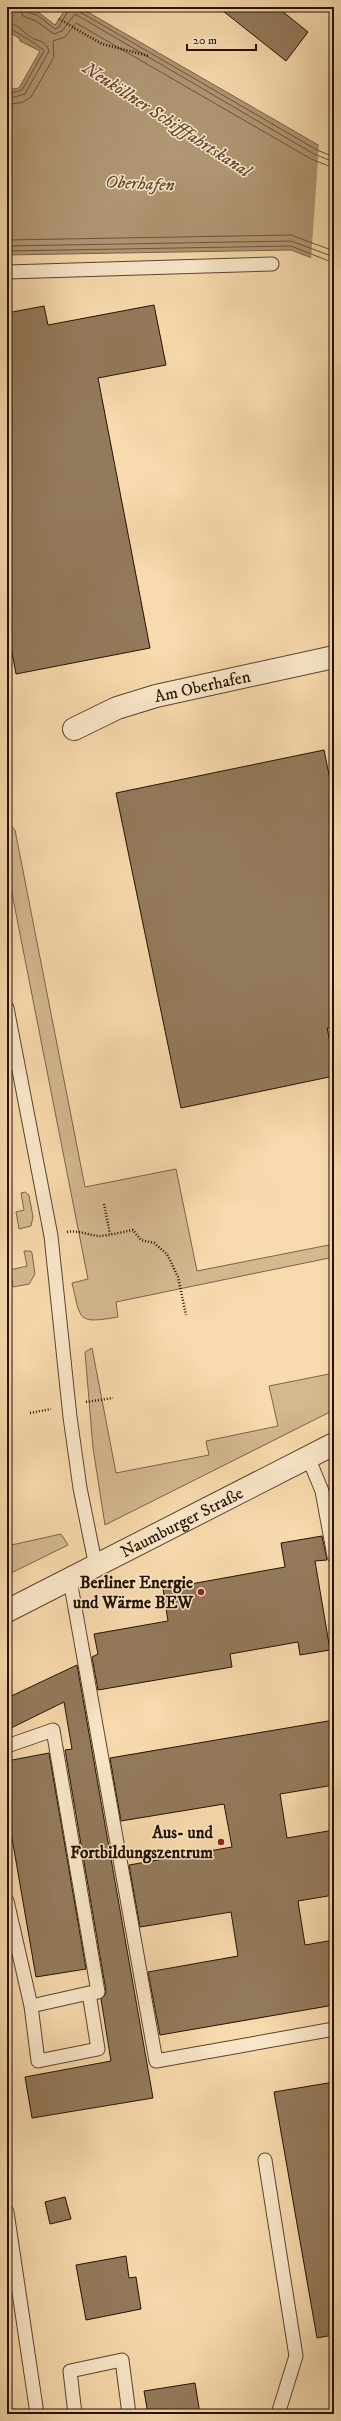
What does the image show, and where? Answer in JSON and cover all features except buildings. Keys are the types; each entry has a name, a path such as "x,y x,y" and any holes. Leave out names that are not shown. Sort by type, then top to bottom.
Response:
{"street":[{"name":"Am Oberhafen","path":"74,729 117,708 156,696 334,657"},
{"name":"Naumburger Straße","path":"7,1611 96,1567 334,1444"}],"lane":[{"path":"7,272 272,264"},
{"path":"7,1008 51,1236 73,1440 80,1488 96,1567"},
{"path":"308,1458 322,1491 334,1556"},
{"path":"70,1580 156,2061 334,2029"},
{"path":"7,1746 53,1730 98,1992 31,2006"},
{"path":"7,1901 31,2006 38,2061 98,2049 89,1993"},
{"path":"265,2160 296,2356 278,2414"},
{"path":"7,2212 36,2407"},
{"path":"75,2414 70,2371 122,2360 129,2414"}],"path":[{"path":"60,19 102,44 149,56"},
{"path":"104,1204 110,1234"},
{"path":"51,1236 74,1230 85,1235 100,1236 133,1230 141,1240 154,1243 167,1254 178,1277 186,1315"}],"shaded area":[{"path":"7,821 15,830 85,1187 176,1169 197,1271 334,1244 334,1257 116,1302 118,1317 95,1320 83,1317 77,1305 72,1283 88,1279 7,868"},
{"path":"25,1192 29,1195 33,1217 31,1226 19,1229 16,1212 24,1210 21,1193"},
{"path":"24,1251 31,1251 32,1253 35,1274 29,1284 13,1287 10,1270 27,1266"},
{"path":"92,1348 116,1473 209,1455 206,1441 278,1426 269,1386 334,1373 334,1410 105,1525 93,1448 85,1352"},
{"path":"61,1534 68,1545 7,1575 7,1546"}],"water":[{"path":"7,7 29,7 28,9 38,12 55,25 67,7 79,7 334,154 312,258 291,250 7,255 7,90 19,88 40,51 20,41 19,38 7,31"}],"pier":[{"path":"319,144 334,151 334,269 311,260"}],"place":[{"name":"Berliner Energie und Wärme BEW","path":"201,1592"},
{"name":"Aus- und Fortbildungszentrum","path":"221,1842"}],"water label":[{"name":"Neuköllner Schifffahrtskanal","path":"167,119"},
{"name":"Oberhafen","path":"140,183"}]}
